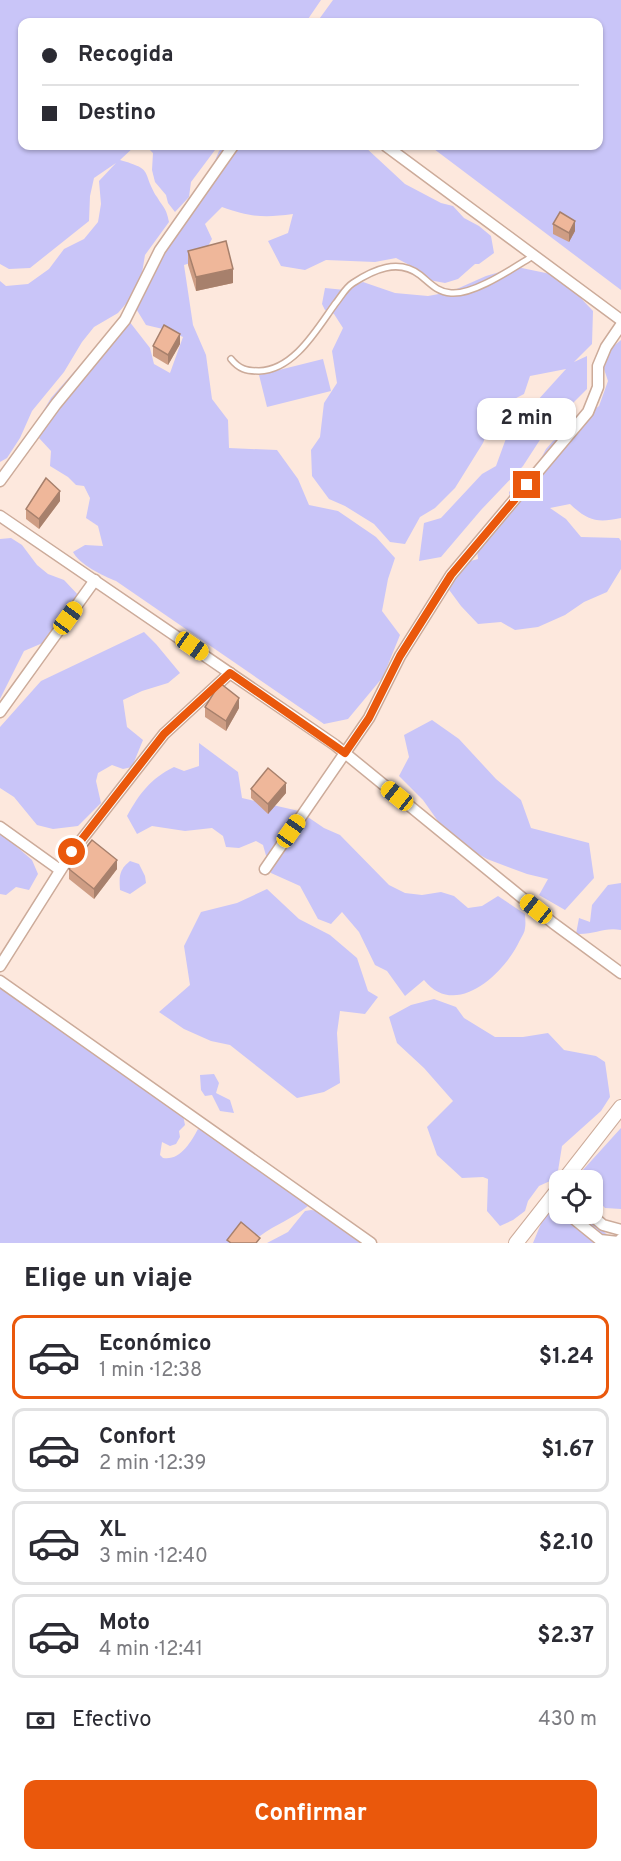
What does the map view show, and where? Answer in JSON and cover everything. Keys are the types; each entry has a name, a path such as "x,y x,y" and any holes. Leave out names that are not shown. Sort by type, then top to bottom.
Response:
{"street":[{"path":"0,481 57,404 125,320 160,250 230,150"},
{"path":"265,869 369,718 400,656 451,575 588,412 598,387 598,366 621,322 391,150"},
{"path":"0,516 345,753 553,923 621,973"},
{"path":"0,712 95,580"},
{"path":"0,966 72,852 164,734 230,673"},
{"path":"0,827 60,870"},
{"path":"0,981 371,1243"},
{"path":"572,1170 621,1107"},
{"path":"516,1243 549,1204"},
{"path":"580,1224 600,1240 618,1242 621,1239"},
{"path":"602,1224 621,1230"}],"lane":[{"path":"231,359 241,369 249,371 267,371 281,365 298,351 349,285 371,271 405,266 442,291 453,294 483,284 534,256"}],"shaded area":[{"path":"0,0 321,0 309,18 18,18 18,150 131,150 120,160 143,169 166,211 169,222 145,255 136,292 118,313 94,327 82,342 64,372 32,411 20,438 7,458 0,462 0,281 6,286 28,284 49,269 64,249 84,239 98,222 101,204 99,181 116,163 94,178 90,196 89,221 30,268 9,269 0,264"},
{"path":"333,0 621,0 621,290 435,150 603,150 603,18 320,18"},
{"path":"150,150 215,150 191,182 189,197 175,212 168,203 166,195 155,182 152,170 153,153"},
{"path":"368,150 405,184 441,203 453,206 464,218 491,236 494,253 479,264 475,264 458,279 445,283 429,280 417,269 396,258 375,262 326,260 305,270 281,266 268,241 288,233 293,214 257,216 222,207 205,224 212,239 200,260 184,265 193,325 206,355 212,399 228,420 229,448 277,450 298,479 309,505 338,511 376,537 395,558 382,611 400,635 383,677 348,719 324,724 116,581 80,561 73,552 85,545 103,546 98,526 86,518 90,498 84,486 76,485 50,466 51,451 39,438 42,413 51,398 110,331 129,321 150,348 154,364 170,373 183,337 146,325 135,307 152,267 207,180 219,151"},
{"path":"517,267 560,276 593,311 592,344 574,362 587,356 587,389 547,429 523,466 441,557 419,561 424,523 441,518 482,474 496,466 508,433 566,369 530,376 524,394 501,406 492,420 483,443 455,488 435,508 420,517 405,544 390,542 374,524 329,499 312,476 311,450 320,437 324,403 337,383 332,351 343,328 334,314 325,310 322,304 325,288 345,290 363,282 395,293 428,296 450,292 486,276"},
{"path":"621,340 621,518 593,519 582,514 570,504 550,508 566,519 581,537 619,538 621,541 621,569 607,592 538,627 515,630 501,622 478,624 447,587 463,563 478,559 476,540 512,510 509,492 536,468 553,441 599,406 608,381 600,357"},
{"path":"323,359 331,391 267,407 259,375"},
{"path":"11,538 22,545 37,565 48,574 64,580 80,597 52,639 24,651 0,699 0,539"},
{"path":"144,632 180,673 168,683 123,700 127,727 143,740 132,767 123,769 112,765 98,773 96,781 101,803 78,826 53,829 37,825 14,797 0,788 0,727 41,681"},
{"path":"432,720 459,739 496,779 521,800 531,828 589,843 594,878 565,910 539,895 548,879 487,859 450,838 423,800 399,776 409,757 404,735"},
{"path":"199,743 238,772 242,798 299,811 324,828 340,835 389,885 405,893 422,895 441,892 454,896 468,908 482,906 498,896 525,914 524,931 513,953 491,978 464,994 450,995 437,991 424,980 405,996 387,971 375,965 359,932 342,912 331,924 318,919 300,886 271,873 263,845 256,841 239,848 226,847 223,836 212,828 185,831 152,826 137,834 127,816 136,800 146,787 174,767 184,771 199,766"},
{"path":"0,832 32,860 38,874 29,890 16,887 6,895 0,894"},
{"path":"130,861 139,864 146,883 130,894 120,890 120,874"},
{"path":"621,883 621,930 576,934 579,918 590,922 592,905 608,885"},
{"path":"267,889 299,919 330,935 357,958 368,991 378,997 365,1014 340,1011 337,1033 340,1083 324,1092 297,1098 230,1045 211,1041 184,1029 159,1012 190,985 184,946 201,912 237,903"},
{"path":"0,986 182,1110 185,1125 179,1131 180,1137 176,1144 170,1146 162,1142 160,1155 163,1158 180,1154 198,1129 208,1132 303,1199 308,1206 260,1236 241,1232 232,1243 0,1243"},
{"path":"434,999 456,1007 464,1018 495,1037 523,1037 548,1033 564,1050 596,1056 605,1062 610,1097 601,1111 562,1146 558,1170 549,1170 549,1181 539,1186 528,1201 525,1211 500,1226 487,1211 488,1179 483,1177 462,1178 437,1155 427,1127 453,1101 424,1068 397,1043 389,1017 411,1005"},
{"path":"214,1074 219,1083 216,1093 230,1100 234,1113 220,1111 212,1095 205,1096 201,1090 200,1075"},
{"path":"621,1128 621,1209 603,1206 603,1170 583,1170"},
{"path":"305,1211 327,1212 371,1243 267,1243 288,1232"},
{"path":"549,1211 549,1224 600,1224 605,1233 621,1243 533,1243 545,1214"}],"building":[{"path":"560,212 575,221 569,233 553,224"},
{"path":"226,241 233,269 196,277 188,251"},
{"path":"164,325 180,334 168,355 153,346"},
{"path":"46,478 60,491 39,519 26,509"},
{"path":"220,683 239,698 226,721 205,707"},
{"path":"268,768 286,783 268,804 251,789"},
{"path":"92,840 117,860 94,889 69,869"},
{"path":"241,1222 260,1238 256,1243 231,1243 227,1240"}],"route":[{"path":"72,852 164,734 230,673 345,753 369,718 400,656 451,575 527,485"}]}
